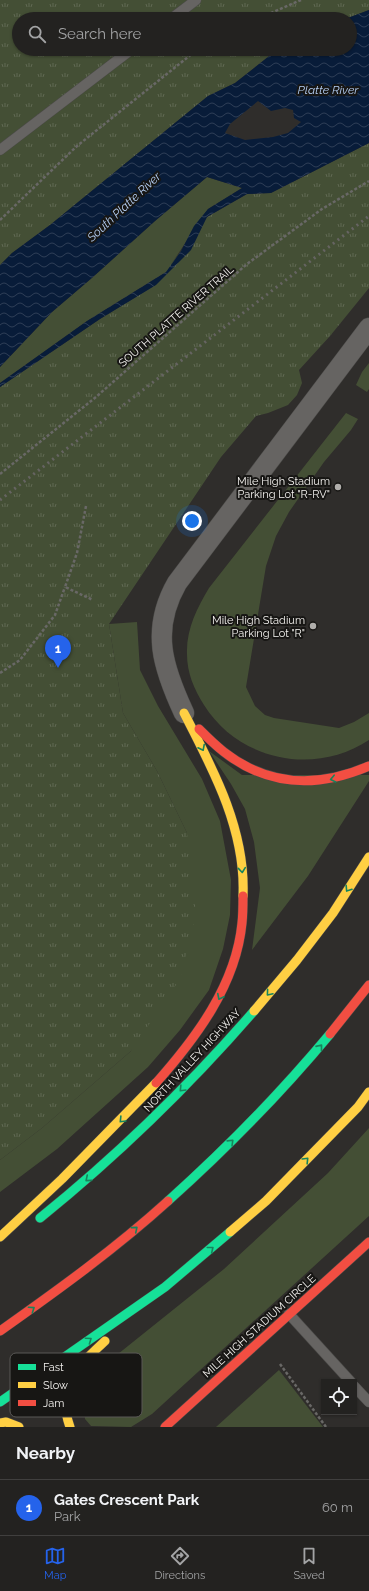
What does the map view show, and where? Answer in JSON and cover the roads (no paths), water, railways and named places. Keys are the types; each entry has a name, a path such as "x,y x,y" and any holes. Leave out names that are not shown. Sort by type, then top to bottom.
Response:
{"main road":[{"path":"184,713 215,745 229,757 247,768 264,775 284,780 304,782 329,780 355,773 369,766"},
{"path":"0,1236 47,1194 120,1121 166,1072 207,1020 233,967 241,933 244,884 241,857 235,830 224,794 184,713"},
{"name":"NORTH VALLEY HIGHWAY","path":"30,1226 111,1159 153,1120 257,1009 302,954 333,912 369,857"},
{"path":"0,1331 45,1300 116,1245 173,1196 273,1099 316,1051 369,985"},
{"path":"93,1353 181,1274 266,1201 358,1107 369,1092"},
{"name":"MILE HIGH STADIUM CIRCLE","path":"165,1427 369,1242"},
{"path":"70,1353 181,1274"},
{"path":"0,1402 10,1395"},
{"path":"67,1417 70,1427"},
{"path":"0,1423 6,1422 19,1427"}],"street":[{"path":"184,713 171,686 164,663 162,639 165,615 171,593 369,328"}],"lane":[{"path":"180,12 196,0"},
{"path":"0,150 123,56"},
{"path":"289,1314 348,1379"},
{"path":"357,1389 369,1402"}],"water":[{"name":"Platte River","path":"369,10 369,143 271,193 247,194 207,217 191,250 156,285 100,319 0,387 0,383 87,321 166,272 181,251 194,226 208,209 242,188 207,177 52,312 0,367 0,265 12,253 50,225 208,96 235,83 269,56 357,56 357,14","holes":["258,101 271,111 285,108 293,110 294,118 301,122 288,133 273,137 245,140 225,133 230,124"]}],"railway":[{"path":"0,500 369,216"}],"place":[{"name":"Mile High Stadium Parking Lot \"R-RV\"","path":"338,487"},
{"name":"Mile High Stadium Parking Lot \"R\"","path":"313,626"},
{"name":"Gates Crescent Park","path":"58,668"}],"water label":[{"name":"South Platte River","path":"124,207"}]}
